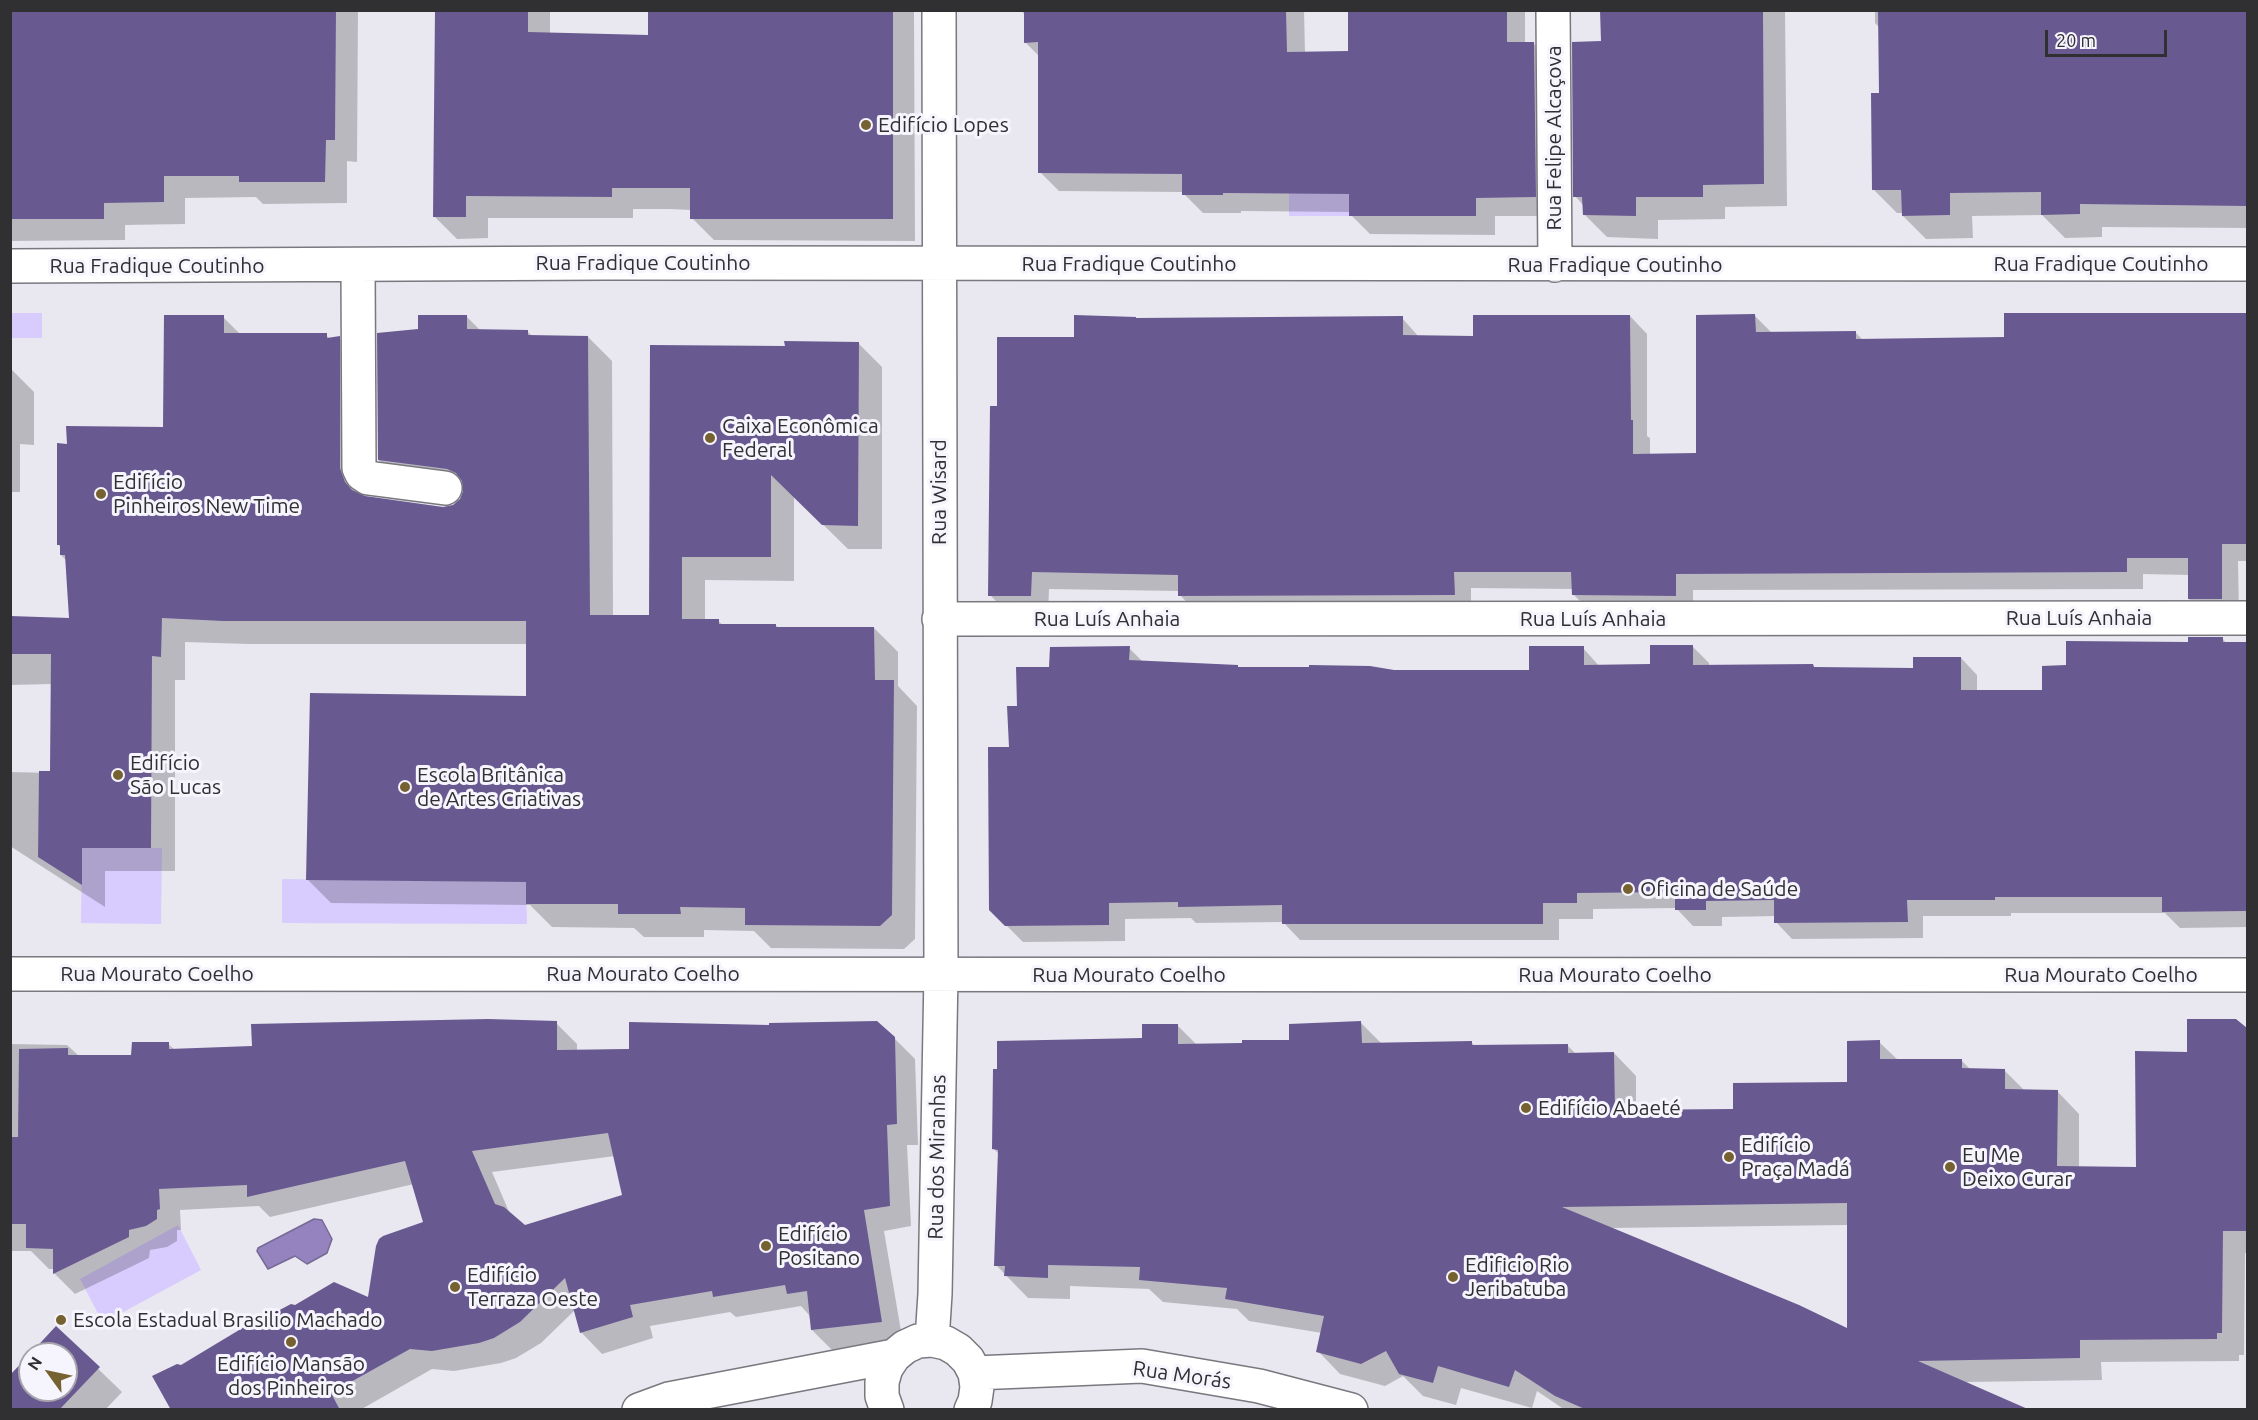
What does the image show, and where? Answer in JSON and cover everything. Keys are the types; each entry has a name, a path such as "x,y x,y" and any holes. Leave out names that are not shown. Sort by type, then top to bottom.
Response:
{"street":[{"name":"Rua Wisard","path":"939,10 941,974"},
{"name":"Rua Felipe Alcaçova","path":"1553,10 1555,265"},
{"name":"Rua Fradique Coutinho","path":"10,266 606,263 2247,264"},
{"path":"358,265 359,468 368,478 445,488"},
{"name":"Rua Luís Anhaia","path":"939,619 2247,618"},
{"name":"Rua Mourato Coelho","path":"10,974 2247,975"},
{"name":"Rua dos Miranhas","path":"932,1340 941,974"},
{"path":"886,1410 882,1396 882,1382 886,1368 894,1356 905,1347 918,1341 932,1340 946,1343 968,1360 975,1373 977,1387 971,1410"},
{"path":"639,1410 669,1400 894,1356"},
{"name":"Rua Morás","path":"975,1373 1142,1366 1260,1386 1351,1410"}],"shaded area":[{"path":"1289,193 1350,193 1349,216 1289,216"},
{"path":"11,313 42,313 42,338 11,338"},
{"path":"82,848 162,848 161,924 81,923"},
{"path":"282,879 526,882 527,924 282,923"},
{"path":"314,1219 322,1220 332,1239 327,1253 307,1264 295,1256 268,1269 257,1251 258,1248"},
{"path":"178,1225 201,1270 103,1323 80,1279"}],"building":[{"path":"10,10 336,10 335,140 326,140 325,182 239,182 239,176 164,176 164,202 104,203 104,219 10,219"},
{"path":"435,10 528,10 528,32 648,35 648,10 893,10 893,219 690,219 690,188 612,188 612,197 466,196 466,217 433,217"},
{"path":"1024,10 1286,10 1287,52 1348,51 1348,10 1507,11 1507,42 1534,42 1536,197 1476,198 1476,216 1349,216 1349,194 1182,195 1182,174 1038,173 1038,42 1024,43"},
{"path":"1600,10 1763,10 1764,184 1703,185 1703,197 1636,197 1636,216 1583,215 1582,197 1573,197 1572,42 1601,41"},
{"path":"1878,10 2247,10 2247,206 2080,204 2080,214 2041,215 2041,192 1950,193 1950,215 1902,216 1901,190 1872,190 1871,93 1879,93"},
{"path":"2004,313 2247,313 2247,544 2222,544 2222,599 2188,599 2188,558 2127,558 2127,572 1676,574 1676,596 1572,595 1571,572 1454,572 1455,595 1178,596 1178,575 1032,572 1031,596 988,596 990,406 997,406 997,337 1074,337 1074,315 1136,318 1403,316 1403,335 1473,336 1473,315 1630,315 1633,454 1696,453 1696,315 1755,314 1756,332 1856,331 1856,339 2004,337"},
{"path":"164,315 224,315 224,333 327,333 327,338 340,336 340,468 345,482 352,490 365,496 443,507 453,505 460,499 463,491 462,481 456,473 447,469 378,460 377,333 418,329 418,315 467,315 467,329 528,330 528,335 588,336 590,615 649,615 650,345 785,346 784,341 859,342 858,526 822,525 771,475 771,557 682,557 682,619 719,619 719,624 776,624 776,627 874,627 875,680 894,680 892,915 880,926 745,925 745,908 680,907 681,914 618,914 618,904 526,904 526,882 306,880 310,693 526,696 526,621 223,621 162,618 161,657 152,656 151,848 82,848 82,885 38,857 39,771 50,771 51,654 10,654 10,616 69,618 65,555 60,555 60,545 57,545 57,443 67,444 66,426 163,427"},
{"path":"2188,637 2223,637 2223,642 2246,642 2247,911 2162,912 2162,897 1995,897 1995,900 1907,900 1908,922 1774,923 1774,900 1706,901 1706,910 1675,910 1675,892 1577,893 1577,903 1543,903 1543,924 1282,924 1282,905 1178,907 1178,902 1109,903 1109,925 1005,926 989,910 988,747 1009,747 1007,706 1017,706 1016,667 1049,667 1050,647 1130,646 1129,660 1238,665 1238,667 1309,667 1309,665 1370,666 1394,670 1529,670 1529,646 1584,646 1584,665 1650,664 1650,645 1693,645 1693,665 1813,664 1814,667 1913,668 1913,657 1961,657 1961,690 2042,690 2042,666 2066,665 2066,641 2188,642"},
{"path":"488,1019 557,1021 557,1050 629,1049 629,1022 769,1025 769,1023 877,1021 895,1037 897,1124 887,1125 890,1206 864,1210 882,1322 811,1330 807,1291 787,1294 785,1285 713,1297 712,1291 630,1305 633,1317 580,1333 565,1278 520,1322 494,1338 479,1343 432,1351 410,1349 331,1393 340,1410 171,1410 152,1376 177,1364 181,1365 254,1321 255,1323 291,1304 295,1305 334,1282 368,1297 379,1239 423,1222 405,1161 247,1197 247,1185 159,1189 160,1209 157,1210 157,1219 146,1226 129,1230 129,1237 53,1274 53,1249 26,1248 26,1224 10,1224 10,1137 18,1137 19,1049 68,1048 68,1055 131,1055 132,1042 169,1042 169,1049 252,1046 251,1024","holes":["608,1133 622,1195 525,1225 504,1207 495,1204 472,1151"]},
{"path":"2187,1019 2236,1019 2247,1028 2247,1231 2223,1231 2222,1333 2217,1333 2217,1339 2080,1340 2080,1358 1918,1361 2030,1410 1587,1410 1555,1396 1515,1370 1509,1387 1438,1366 1433,1383 1399,1374 1386,1351 1361,1364 1316,1352 1324,1316 1225,1299 1227,1288 1139,1280 1140,1267 1048,1265 1048,1278 1004,1276 1005,1266 994,1266 998,1150 992,1149 993,1069 997,1069 997,1041 1142,1038 1142,1024 1178,1024 1178,1044 1242,1043 1242,1040 1289,1040 1289,1024 1361,1021 1362,1043 1472,1041 1472,1045 1568,1044 1568,1053 1614,1052 1615,1110 1733,1109 1733,1083 1847,1082 1847,1041 1880,1040 1880,1059 1962,1059 1962,1068 2005,1069 2005,1089 2058,1090 2057,1166 2136,1167 2135,1051 2187,1052","holes":["1847,1203 1847,1328 1799,1305 1562,1207"]},
{"path":"56,1326 73,1342 41,1342"},
{"path":"78,1346 100,1367 78,1390"},
{"path":"18,1366 18,1402 67,1402 59,1410 10,1410 10,1375"}],"place":[{"name":"Edifício Lopes","path":"866,125"},
{"name":"Caixa Econômica Federal","path":"710,438"},
{"name":"Edifício Pinheiros New Time","path":"101,494"},
{"name":"Edifício São Lucas","path":"118,775"},
{"name":"Escola Britânica de Artes Criativas","path":"405,787"},
{"name":"Oficina de Saúde","path":"1628,889"},
{"name":"Edifício Abaeté","path":"1526,1108"},
{"name":"Edifício Praça Madá","path":"1729,1157"},
{"name":"Eu Me Deixo Curar","path":"1950,1167"},
{"name":"Edifício Positano","path":"766,1246"},
{"name":"Edificio Rio Jeribatuba","path":"1453,1277"},
{"name":"Edifício Terraza Oeste","path":"455,1287"},
{"name":"Escola Estadual Brasilio Machado","path":"61,1320"},
{"name":"Edifício Mansão dos Pinheiros","path":"291,1342"}]}
